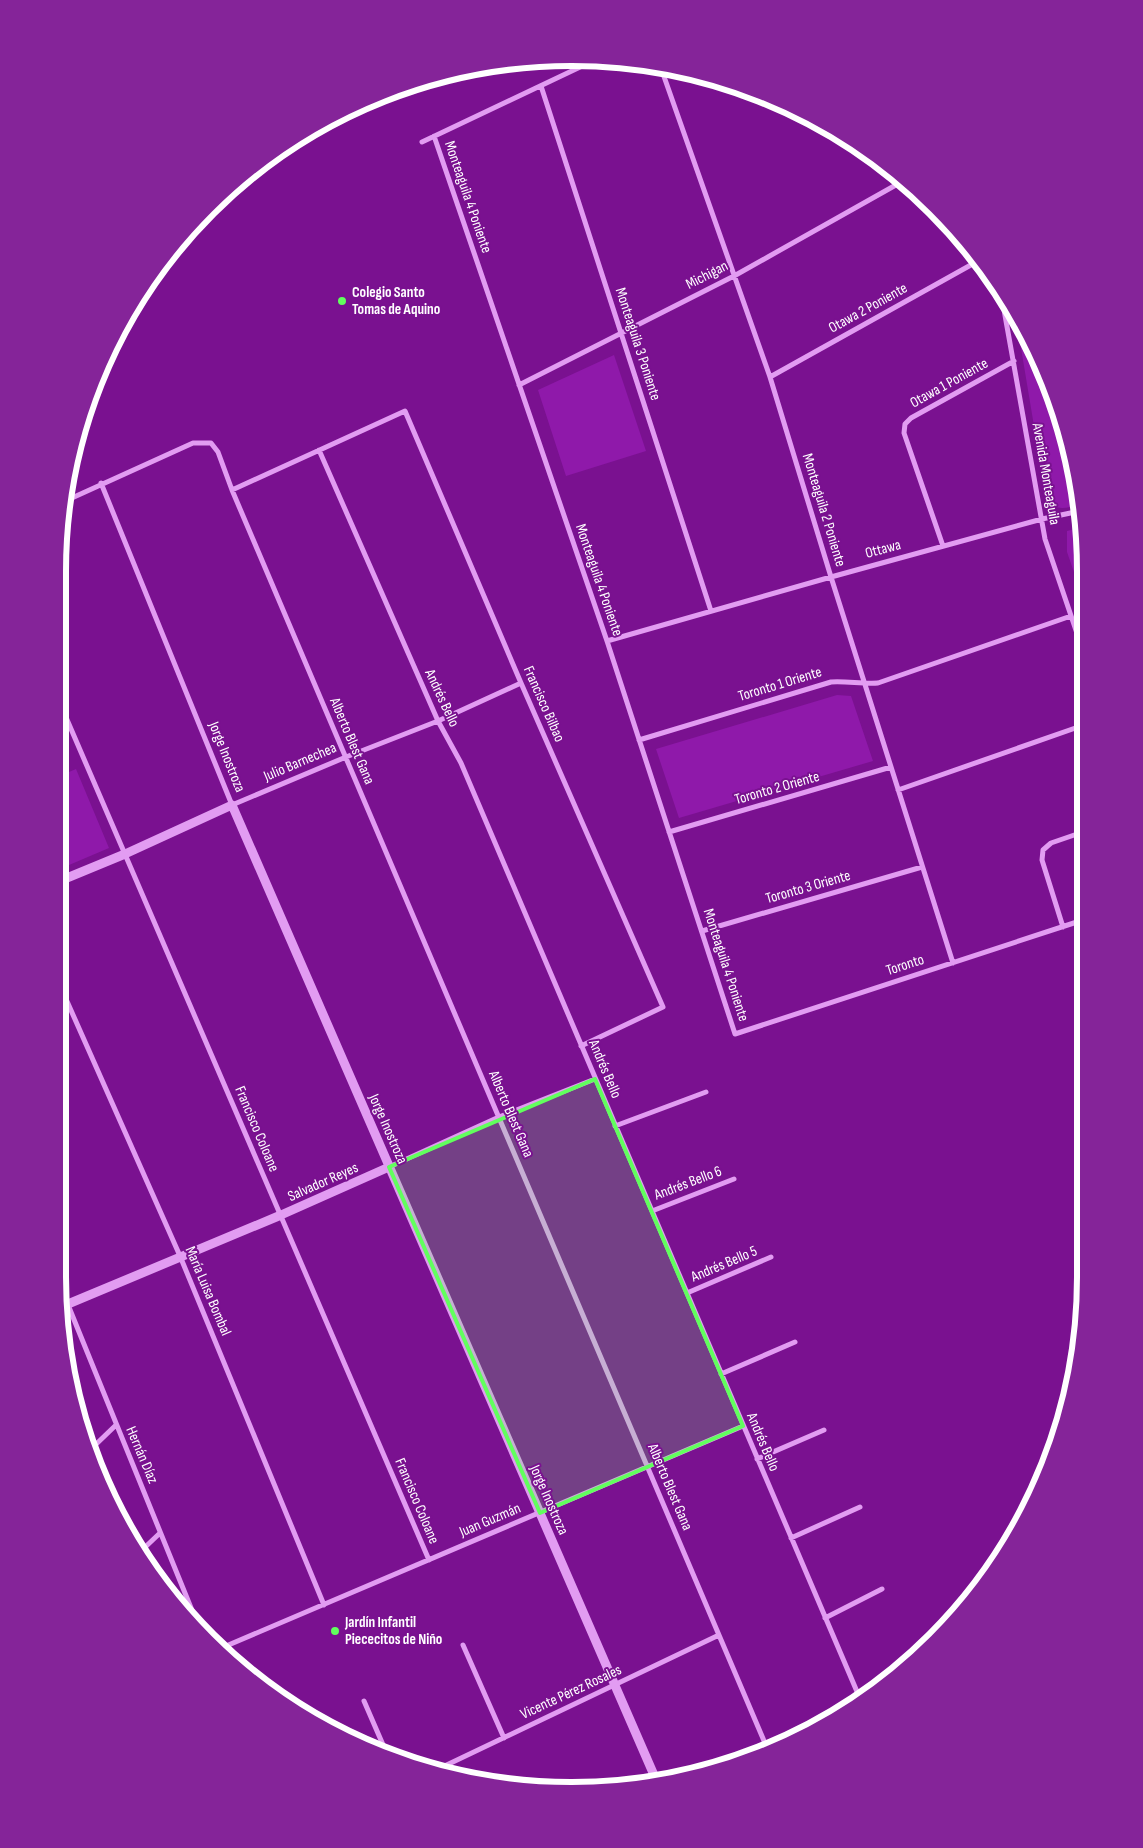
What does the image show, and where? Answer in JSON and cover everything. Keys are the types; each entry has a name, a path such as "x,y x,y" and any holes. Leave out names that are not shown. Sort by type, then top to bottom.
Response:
{"street":[{"path":"422,142 582,66"},
{"name":"Monteaguila 2 Poniente","path":"663,75 770,377 830,577 953,963"},
{"name":"Monteaguila 3 Poniente","path":"540,86 711,611"},
{"name":"Monteaguila 4 Poniente","path":"434,136 607,641 735,1034"},
{"name":"Michigan","path":"519,385 734,276 896,185"},
{"name":"Otawa 2 Poniente","path":"770,377 972,264"},
{"name":"Avenida Monteaguila","path":"1005,312 1045,539 1077,634"},
{"name":"Otawa 1 Poniente","path":"943,546 904,433 905,424 911,418 1014,361"},
{"name":"Francisco Bilbao","path":"319,450 405,411 521,683 663,1007 581,1046"},
{"name":"Alberto Blest Gana","path":"101,483 193,443 211,443 218,452 232,490 766,1743"},
{"path":"232,490 319,450"},
{"name":"Andrés Bello","path":"319,450 438,721 461,763 857,1693"},
{"path":"72,497 101,483"},
{"name":"Jorge Inostroza","path":"101,483 232,805 654,1774"},
{"name":"Ottawa","path":"607,641 943,546 1042,519 1073,513"},
{"name":"Toronto 1 Oriente","path":"639,740 831,682 878,683 1071,616"},
{"name":"Julio Barnechea","path":"66,878 125,854 232,805 438,721 521,683"},
{"name":"Francisco Coloane","path":"66,717 429,1560"},
{"path":"898,790 1077,727"},
{"name":"Toronto 2 Oriente","path":"669,832 891,767"},
{"path":"1063,927 1042,860 1043,850 1051,843 1077,834"},
{"name":"Toronto 3 Oriente","path":"702,931 922,867"},
{"name":"Toronto","path":"735,1034 1077,922"},
{"name":"María Luisa Bombal","path":"66,999 180,1256 324,1605"},
{"name":"Salvador Reyes","path":"67,1306 180,1256 281,1215 499,1117 595,1079"},
{"path":"615,1126 706,1092"},
{"name":"Andrés Bello 6","path":"652,1211 734,1179"},
{"name":"Andrés Bello 5","path":"687,1293 771,1257"},
{"name":"Hernán Díaz","path":"67,1312 191,1609"},
{"path":"721,1374 795,1342"},
{"path":"95,1444 116,1425"},
{"name":"Juan Guzmán","path":"227,1646 743,1426"},
{"path":"757,1459 824,1430"},
{"path":"791,1538 860,1506"},
{"path":"145,1547 160,1533"},
{"path":"825,1618 882,1589"},
{"name":"Vicente Pérez Rosales","path":"445,1766 719,1634"},
{"path":"463,1645 504,1738"},
{"path":"364,1701 383,1745"}],"highlighted area":[{"path":"595,1079 743,1426 540,1513 389,1167"}],"shaded area":[{"path":"1019,338 1050,409 1060,441 1072,506 1057,507 1046,498"},
{"path":"614,355 646,451 566,476 538,390"},
{"path":"1075,529 1077,581 1067,552 1067,531"},
{"path":"837,695 851,696 873,761 679,818 656,749"},
{"path":"76,769 109,848 66,866 66,773"}],"place":[{"name":"Colegio Santo Tomas de Aquino","path":"342,301"},
{"name":"Jardín Infantil Piececitos de Niño","path":"335,1631"}]}
